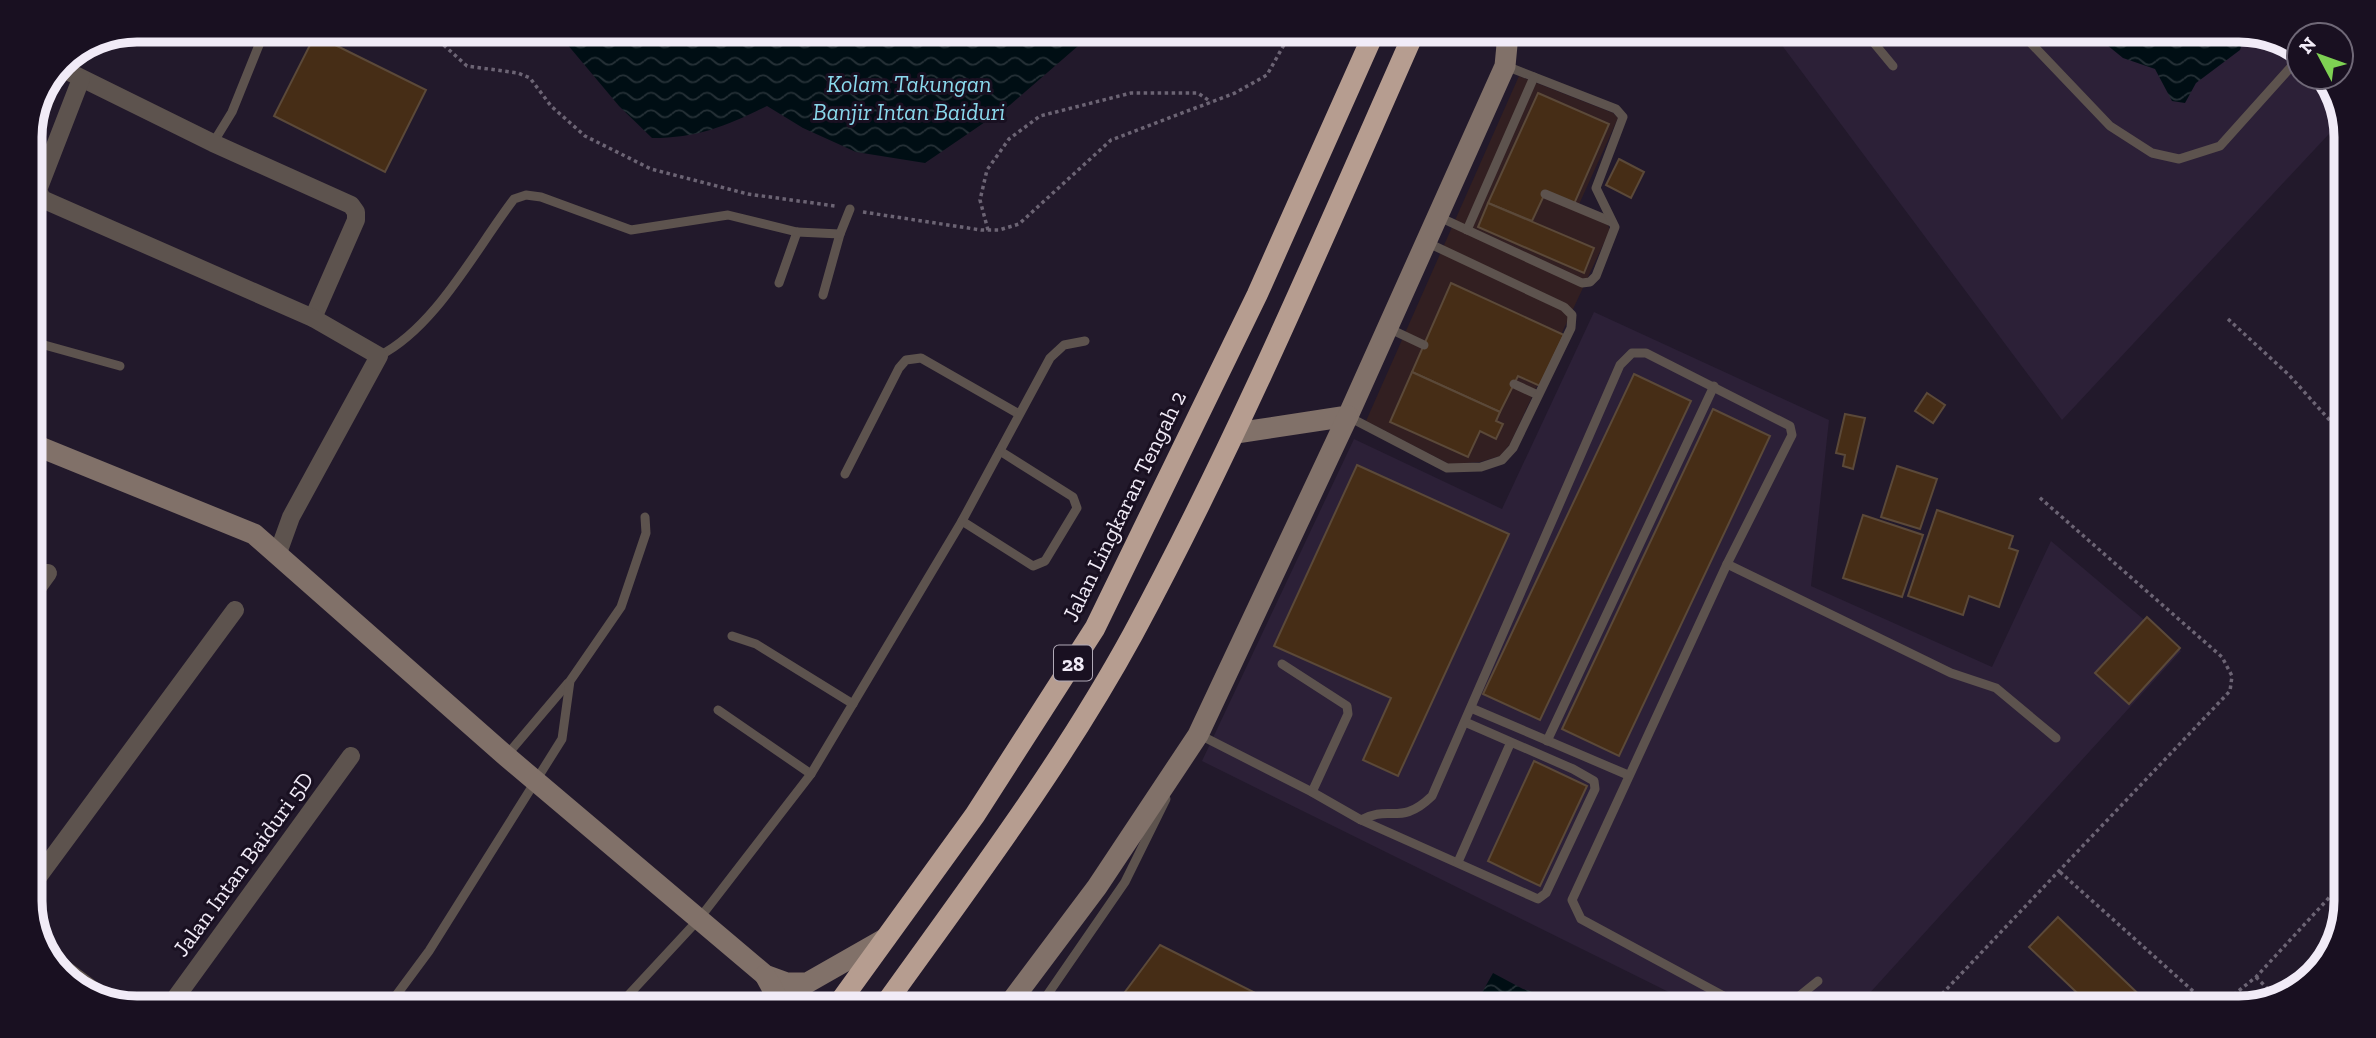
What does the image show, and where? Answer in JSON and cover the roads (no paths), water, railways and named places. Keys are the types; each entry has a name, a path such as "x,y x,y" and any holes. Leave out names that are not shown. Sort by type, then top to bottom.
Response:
{"highway":[{"name":"Jalan Lingkaran Tengah 2","path":"844,996 1020,749 1095,628 1257,295 1370,42"},
{"name":"28","path":"891,996 1052,766 1132,635 1236,433 1410,42"}],"street":[{"path":"1015,996 1097,887 1198,735 1348,416 1385,327 1504,66 1506,42"},
{"path":"68,72 213,143 351,205 356,212 356,220 313,318"},
{"path":"42,180 81,79"},
{"path":"42,199 313,318 379,356 291,517 278,553"},
{"path":"1236,433 1348,416"},
{"path":"42,448 254,534 536,782 765,975 787,983 807,983 886,937"},
{"path":"42,581 48,573"},
{"path":"42,872 235,610"},
{"name":"Jalan Intan Baiduri 5D","path":"177,996 351,756"},
{"path":"765,975 776,996"}],"lane":[{"path":"213,143 232,112 260,42"},
{"path":"1873,42 1893,66"},
{"path":"2030,42 2110,126 2152,153 2179,159 2220,146 2285,74"},
{"path":"1437,216 1582,283 1590,282 1596,276 1614,234 1612,222 1596,188 1623,117 1616,109 1504,66"},
{"path":"1467,230 1497,174 1534,77"},
{"path":"1545,194 1612,222"},
{"path":"379,356 400,346 435,308 514,199 527,195 541,197 631,230 729,215 797,232 840,234"},
{"path":"823,295 850,209"},
{"path":"779,283 797,232"},
{"path":"1348,416 1447,468 1481,467 1502,460 1513,448 1571,328 1572,315 1564,307 1424,242"},
{"path":"1385,327 1424,345"},
{"path":"628,996 699,919 811,774 962,522 1055,350 1064,345 1084,341"},
{"path":"42,344 120,366"},
{"path":"1361,821 1372,814 1403,815 1417,810 1432,796 1620,365 1632,353 1646,353 1790,426 1792,435 1727,564 1572,900 1574,910 1581,919 1723,996"},
{"path":"845,474 899,368 913,357 920,358 1019,414"},
{"path":"1514,384 1538,395"},
{"path":"1547,741 1714,386"},
{"path":"962,522 1034,566 1045,561 1077,508 1073,497 1000,452"},
{"path":"506,756 570,681 621,607 646,533 645,517"},
{"path":"1727,564 1951,673 1996,688 2056,738"},
{"path":"732,636 756,644 853,704"},
{"path":"1282,664 1347,706 1348,714 1312,792"},
{"path":"396,996 429,951 562,738 570,681"},
{"path":"1471,708 1628,775"},
{"path":"718,710 811,774"},
{"path":"1047,996 1125,882 1198,735 1312,792 1361,821 1538,899 1546,893 1595,789 1591,777 1510,744 1465,722"},
{"path":"1458,862 1510,744"},
{"path":"1799,996 1818,981"}],"water":[{"name":"Kolam Takungan Banjir Intan Baiduri","path":"565,42 1083,42 1010,105 925,163 856,152 803,128 767,106 711,130 684,136 652,138 619,106"},
{"path":"2107,42 2243,42 2240,50 2196,83 2185,103 2172,101 2155,69 2123,58"},
{"path":"1493,973 1523,989 1548,996 1480,996"}]}
